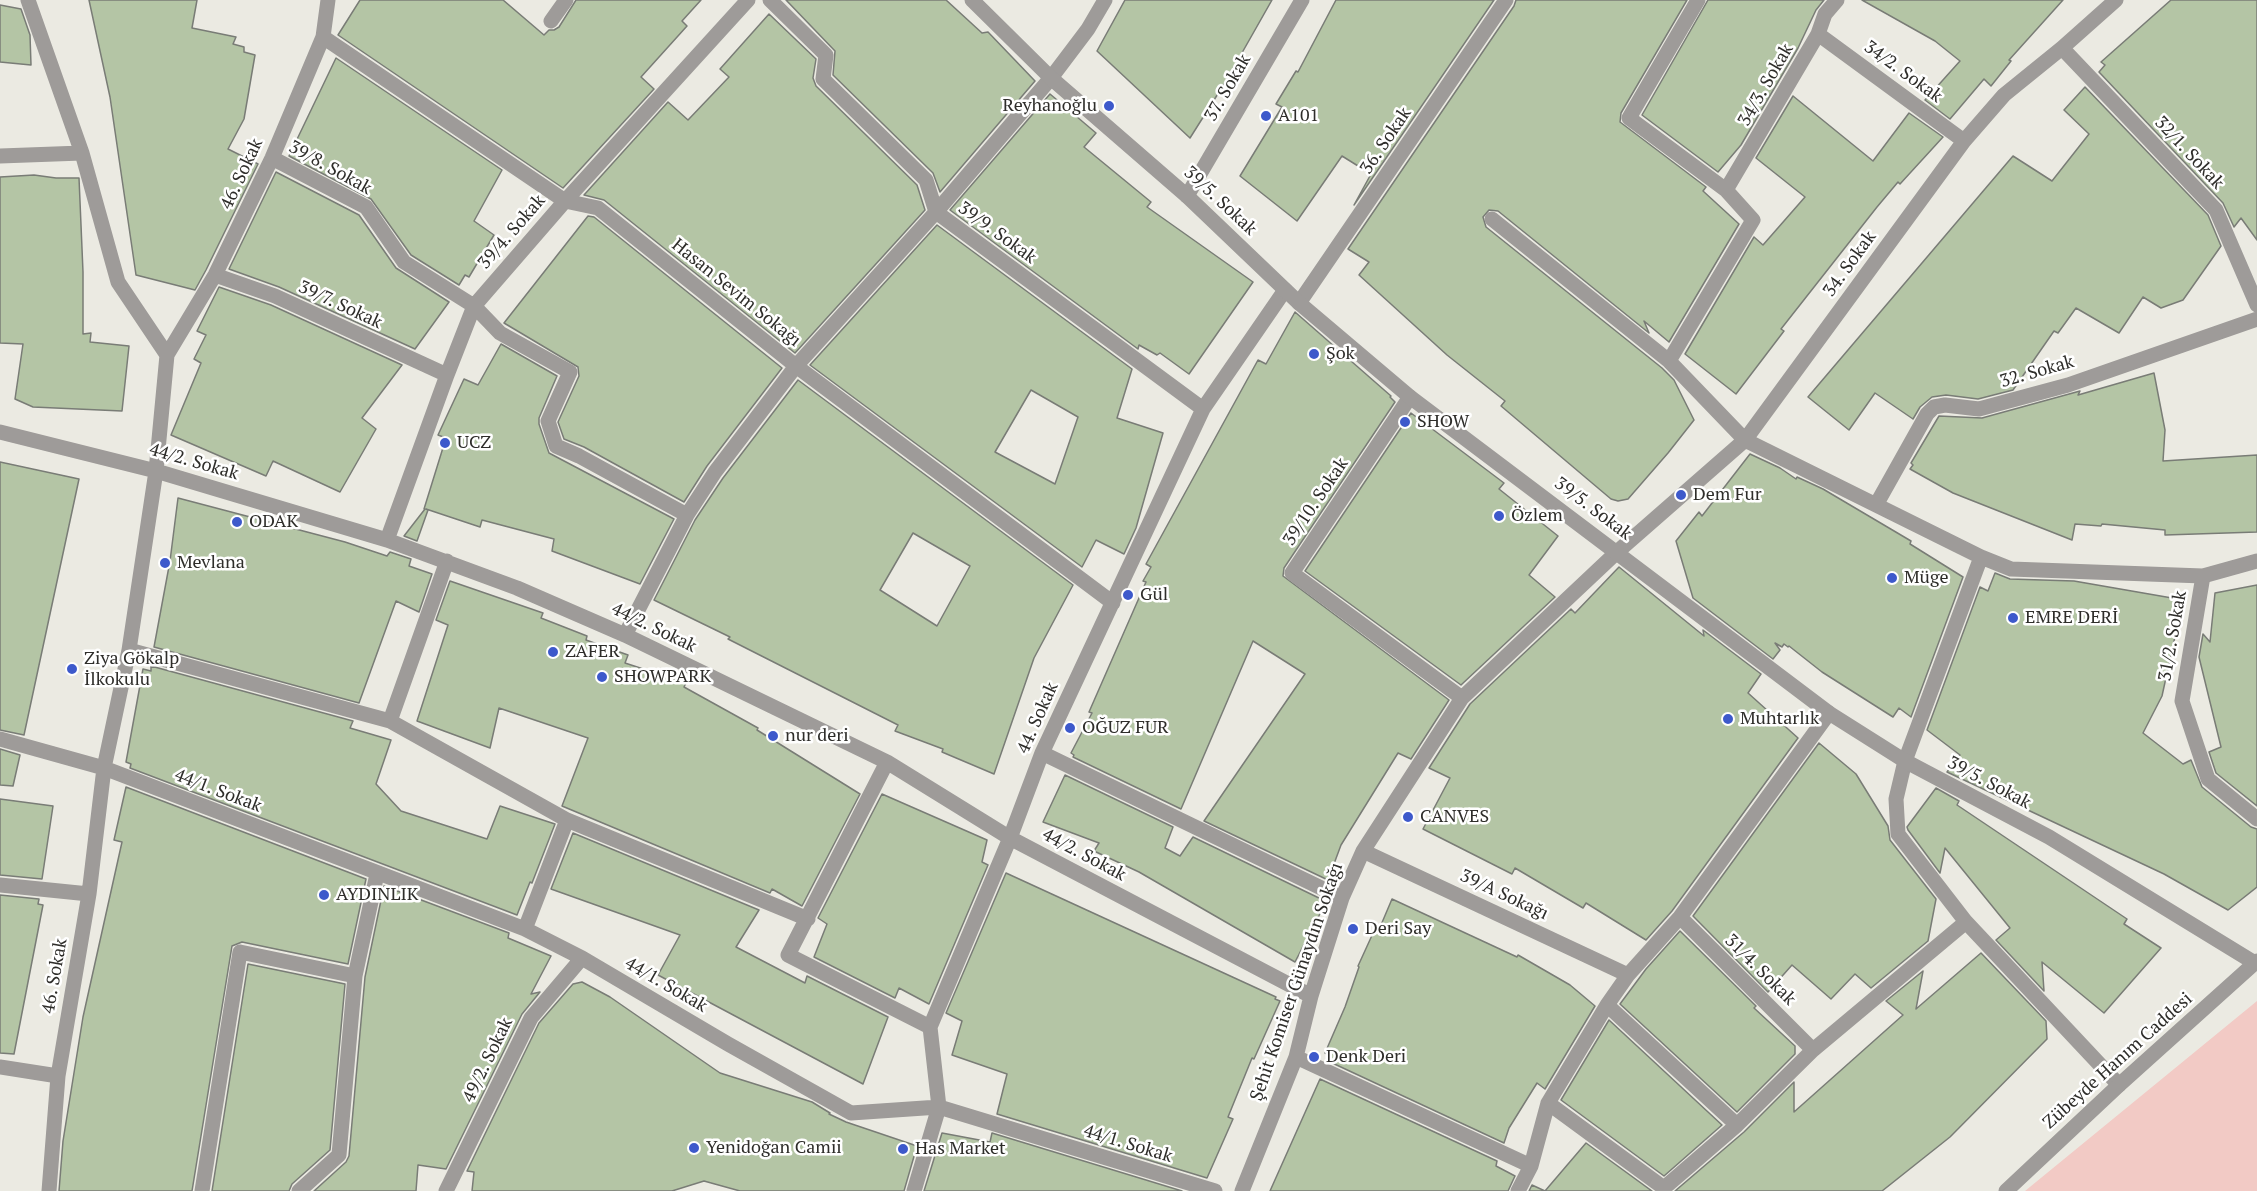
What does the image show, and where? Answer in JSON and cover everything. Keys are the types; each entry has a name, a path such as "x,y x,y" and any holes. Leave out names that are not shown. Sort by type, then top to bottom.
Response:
{"street":[{"path":"28,0 82,153 118,282 167,356"},
{"name":"46. Sokak","path":"49,1191 58,1076 89,894 104,768 129,650 156,471 167,356 215,275 272,158 323,36 328,0"},
{"path":"551,21 566,0"},
{"name":"39/4. Sokak","path":"387,540 474,306 565,201 748,0"},
{"name":"39/9. Sokak","path":"770,0 826,55 823,79 926,180 936,212 1203,409"},
{"name":"39/5. Sokak","path":"972,0 1051,78 1188,196 1299,303 1410,397 1829,713 1905,761 2049,837 2256,962"},
{"path":"625,635 687,514 715,472 796,366 936,212 1051,78 1088,29 1105,0"},
{"name":"37. Sokak","path":"1188,196 1302,0"},
{"name":"36. Sokak","path":"1299,303 1506,0"},
{"path":"1669,361 1753,220 1726,190 1629,118 1698,0"},
{"name":"34/3. Sokak","path":"1726,190 1818,34 1826,14 1837,0"},
{"name":"34. Sokak","path":"1617,552 1745,440 1964,141 2004,95 2062,48 2110,2"},
{"name":"34/2. Sokak","path":"1818,34 1964,141"},
{"name":"Hasan Sevim Sokağı","path":"323,36 565,201 598,208 796,366 1113,603"},
{"name":"32/1. Sokak","path":"2062,48 2216,210 2257,305"},
{"path":"0,156 82,153"},
{"name":"39/8. Sokak","path":"272,158 366,207 404,262 474,306 500,333 570,372 548,421 556,446 687,514"},
{"path":"1492,219 1669,361 1745,440 1982,557 2011,569 2203,576 2257,561"},
{"name":"39/7. Sokak","path":"215,275 275,296 447,375"},
{"name":"44. Sokak","path":"914,1191 939,1107 930,1027 1010,838 1042,753 1203,409 1286,290"},
{"name":"32. Sokak","path":"1876,505 1926,414 1934,407 1945,405 1979,409 2046,391 2257,319"},
{"name":"39/10. Sokak","path":"1410,397 1292,573 1462,698"},
{"name":"44/2. Sokak","path":"0,432 156,471 387,540 517,588 625,635 887,762 1010,838 1311,996"},
{"name":"Şehit Komiser Günaydın Sokağı","path":"1242,1191 1296,1057 1311,996 1342,898 1363,851 1462,698 1617,552"},
{"path":"1982,557 1905,761 1896,798 1898,834 1966,922 2119,1085"},
{"path":"390,721 447,561"},
{"name":"31/2. Sokak","path":"2203,576 2182,701 2208,779 2257,819"},
{"path":"129,650 390,721 567,819 808,919"},
{"path":"1518,1191 1531,1166 1548,1103 1607,1005 1628,975 1680,917 1829,713"},
{"name":"44/1. Sokak","path":"0,739 104,768 525,929 582,958 851,1113 939,1107 1215,1191"},
{"path":"1042,753 1342,898"},
{"path":"887,762 789,955 930,1027"},
{"path":"525,929 567,819"},
{"name":"39/A Sokağı","path":"1363,851 1628,975"},
{"path":"299,1191 339,1155 355,976 377,874"},
{"path":"0,885 89,894"},
{"name":"31/4. Sokak","path":"1680,917 1813,1050"},
{"path":"1548,1103 1664,1188 1737,1125 1813,1050 1966,922"},
{"path":"202,1191 240,952 355,976"},
{"name":"49/2. Sokak","path":"446,1191 531,1018 582,958"},
{"name":"Zübeyde Hanım Caddesi","path":"2006,1191 2119,1085 2256,962"},
{"path":"1607,1005 1737,1125"},
{"path":"1296,1057 1531,1166"},
{"path":"0,1067 58,1076"}],"shaded area":[{"path":"2257,1001 2257,1191 2025,1191"}],"building":[{"path":"89,0 197,0 192,28 236,37 233,44 244,47 244,52 255,55 244,119 228,149 258,164 195,290 136,275 110,97"},
{"path":"360,0 503,0 544,35 549,30 559,27 576,0 701,0 682,21 687,26 641,77 654,89 563,188 338,35"},
{"path":"786,0 946,0 982,33 988,32 1035,81 940,192 933,173 833,75 835,51"},
{"path":"1125,0 1272,0 1226,81 1190,138 1097,51"},
{"path":"1336,0 1494,0 1354,205 1371,174 1342,156 1297,221 1240,176 1282,107 1276,104 1296,71 1298,72"},
{"path":"1516,0 1687,0 1621,113 1620,122 1706,187 1703,191 1739,224 1669,342 1644,321 1649,333 1498,211 1489,210 1483,217 1486,227 1674,380 1694,420 1628,499 1618,501 1611,499 1501,406 1505,401 1447,355 1359,275 1369,262 1348,249"},
{"path":"1708,0 1824,0 1816,10 1798,48 1741,145 1718,172 1642,115"},
{"path":"1862,0 2063,0 2009,60 2011,61 1991,86 1984,79 1950,119 1925,100 1960,61 1935,41"},
{"path":"2171,0 2257,0 2257,240 2241,218 2234,227 2223,203 2099,72 2105,65 2101,62"},
{"path":"0,5 21,9 30,35 31,65 0,62"},
{"path":"769,14 816,59 813,78 816,86 917,185 925,210 795,353 604,200 584,195 668,102 688,120 729,77 720,69"},
{"path":"336,58 502,170 474,221 494,235 469,277 465,275 459,285 411,255 371,199 289,156"},
{"path":"2085,87 2208,215 2221,246 2183,300 2161,308 2143,297 2119,333 2076,308 2058,333 2054,331 2013,390 1978,399 1946,395 1932,397 1920,407 1913,419 1875,393 1849,430 1808,397 2013,156 2052,181 2089,134 2064,110"},
{"path":"1050,94 1096,133 1084,147 1151,202 1147,207 1253,282 1189,374 1160,353 1157,355 1139,345 1138,349 950,210"},
{"path":"1793,96 1873,161 1909,113 1943,137 1900,184 1898,182 1877,207 1781,329 1784,331 1736,394 1685,354 1754,237 1763,245 1805,197 1756,158"},
{"path":"276,172 359,215 396,268 449,302 415,349 279,287 229,269"},
{"path":"34,175 79,178 83,334 91,333 90,342 129,346 122,411 33,407 15,399 23,344 0,343 0,177"},
{"path":"588,216 594,217 782,368 707,466 684,502 584,447 564,439 558,422 579,376 578,367 504,323"},
{"path":"937,225 1132,369 1117,418 1163,433 1136,528 1124,554 1096,540 1082,567 810,365","holes":["1031,390 1078,417 1055,484 995,452"]},
{"path":"219,287 271,305 402,365 362,418 376,429 340,492 273,461 266,476 171,435 201,363 194,359 206,335 197,331"},
{"path":"1295,312 1395,402 1284,568 1283,576 1449,700 1411,759 1398,753 1341,845 1328,880 1204,821 1305,674 1253,641 1181,809 1073,757 1071,753 1092,713 1089,712 1146,582 1143,581 1151,567 1146,564 1258,360 1266,364"},
{"path":"501,344 557,376 539,418 549,453 674,519 640,584 552,551 554,539 482,520 480,527 426,509 428,510 417,541 404,536 425,509 446,438 438,435 464,379 478,385"},
{"path":"2154,373 2165,430 2163,461 2257,455 2257,532 2165,535 2165,530 2075,524 2072,540 1953,493 1910,469 1913,465 1911,463 1939,416 1982,418 2080,391 2078,395"},
{"path":"798,380 1073,585 1034,658 994,774 942,752 943,749 895,731 898,725 654,600 695,520 723,478","holes":["913,533 970,566 937,626 880,590"]},
{"path":"1411,413 1504,483 1499,489 1558,536 1529,575 1555,597 1461,685 1305,571"},
{"path":"1750,454 1780,468 1796,479 1797,477 1823,489 1911,541 1910,544 1963,577 1911,717 1899,708 1893,717 1822,672 1789,646 1784,644 1782,647 1775,643 1780,650 1773,659 1693,598 1676,541 1699,512 1702,516"},
{"path":"0,462 79,479 24,735 0,730"},
{"path":"178,498 345,542 387,556 390,552 411,559 409,566 432,574 419,612 396,601 359,703 154,647 170,561"},
{"path":"1619,567 1704,636 1703,630 1761,674 1748,693 1798,738 1672,911 1646,940 1586,903 1583,908 1515,868 1512,874 1423,829 1450,778 1429,768 1470,704 1571,609 1575,613"},
{"path":"1995,573 2010,579 2074,581 2172,598 2181,609 2162,696 2143,733 2183,764 2191,760 2202,787 2251,827 2257,829 2257,887 2228,910 2164,874 1947,772 1960,755 1927,730 1980,587 1988,591"},
{"path":"450,581 543,613 541,618 587,636 586,640 628,655 625,663 686,683 684,687 758,728 757,730 860,794 802,906 772,889 770,893 562,806 588,738 499,708 490,748 417,721 448,625 436,620"},
{"path":"2257,585 2257,806 2216,773 2209,752 2221,747 2199,657 2203,634 2210,642 2215,593"},
{"path":"151,666 353,721 350,728 391,740 376,784 401,811 487,839 500,806 555,824 517,915 130,768 131,764 126,762 143,669 151,671"},
{"path":"1819,743 1856,774 1888,826 1890,840 1936,899 1928,941 1871,988 1855,974 1831,999 1792,965 1768,992 1693,916"},
{"path":"0,749 20,755 13,786 0,785"},
{"path":"1065,775 1173,827 1165,848 1180,856 1193,837 1321,899 1318,906 1323,908 1295,962 1139,872 1094,851 1099,843 1043,822"},
{"path":"126,787 366,879 348,964 242,942 232,946 192,1191 59,1191 63,1141 83,1017 122,842 114,840"},
{"path":"1936,788 1959,801 1957,805 2127,919 2124,924 2161,948 2104,1013 2042,962 2044,991 1996,940 2010,928 1945,848 1940,873 1907,827"},
{"path":"882,794 987,840 982,862 988,865 929,1004 899,988 895,998 814,957 827,924 818,918"},
{"path":"0,799 53,806 42,879 0,875"},
{"path":"573,833 759,910 736,947 805,983 807,976 888,1017 863,1084 658,975 680,935 551,889"},
{"path":"1006,873 1276,997 1275,999 1280,1001 1254,1059 1252,1058 1228,1117 1233,1119 1207,1178 997,1114 1007,1074 952,1055 962,1021 946,1013"},
{"path":"384,886 509,933 508,938 551,956 531,994 540,992 522,1014 446,1169 418,1165 416,1191 314,1191 346,1162 349,1156 365,977"},
{"path":"0,895 39,899 38,904 43,905 14,1054 0,1053"},
{"path":"1392,899 1517,957 1518,955 1570,985 1595,1006 1545,1089 1537,1083 1509,1128 1504,1143 1328,1061 1331,1056 1325,1053 1345,1007 1358,966 1374,931 1378,932"},
{"path":"1680,931 1756,1006 1754,1008 1795,1046 1795,1054 1737,1112 1620,1004 1646,969"},
{"path":"1981,953 2046,1021 2047,1039 1950,1137 1882,1191 1675,1191 1744,1132 1794,1082 1794,1112 1903,1015 1886,1001 1923,971 1916,1009"},
{"path":"248,964 345,984 330,1150 292,1184 289,1191 212,1191"},
{"path":"582,982 610,997 720,1073 812,1102 846,1122 917,1146 904,1191 740,1191 704,1181 672,1191 472,1191 474,1172 467,1171 539,1023 573,984"},
{"path":"1609,1020 1722,1125 1664,1176 1561,1100"},
{"path":"1320,1079 1497,1161 1496,1166 1515,1176 1508,1191 1270,1191"},
{"path":"942,1133 990,1142 992,1133 1182,1191 924,1191"},
{"path":"1586,1143 1652,1191 1545,1191"},
{"path":"1532,1185 1545,1191 1529,1191"}],"place":[{"name":"Reyhanoğlu","path":"1109,106"},
{"name":"A101","path":"1266,116"},
{"name":"Şok","path":"1314,354"},
{"name":"SHOW","path":"1405,422"},
{"name":"UCZ","path":"445,443"},
{"name":"Dem Fur","path":"1681,495"},
{"name":"Özlem","path":"1499,516"},
{"name":"ODAK","path":"237,522"},
{"name":"Mevlana","path":"165,563"},
{"name":"Müge","path":"1892,578"},
{"name":"Gül","path":"1128,595"},
{"name":"EMRE DERİ","path":"2013,618"},
{"name":"ZAFER","path":"553,652"},
{"name":"Ziya Gökalp İlkokulu","path":"72,669"},
{"name":"SHOWPARK","path":"602,677"},
{"name":"Muhtarlık","path":"1728,719"},
{"name":"OĞUZ FUR","path":"1070,728"},
{"name":"nur deri","path":"773,736"},
{"name":"CANVES","path":"1408,817"},
{"name":"AYDINLIK","path":"324,895"},
{"name":"Deri Say","path":"1353,929"},
{"name":"Denk Deri","path":"1314,1057"},
{"name":"Yenidoğan Camii","path":"694,1148"},
{"name":"Has Market","path":"903,1149"}]}
